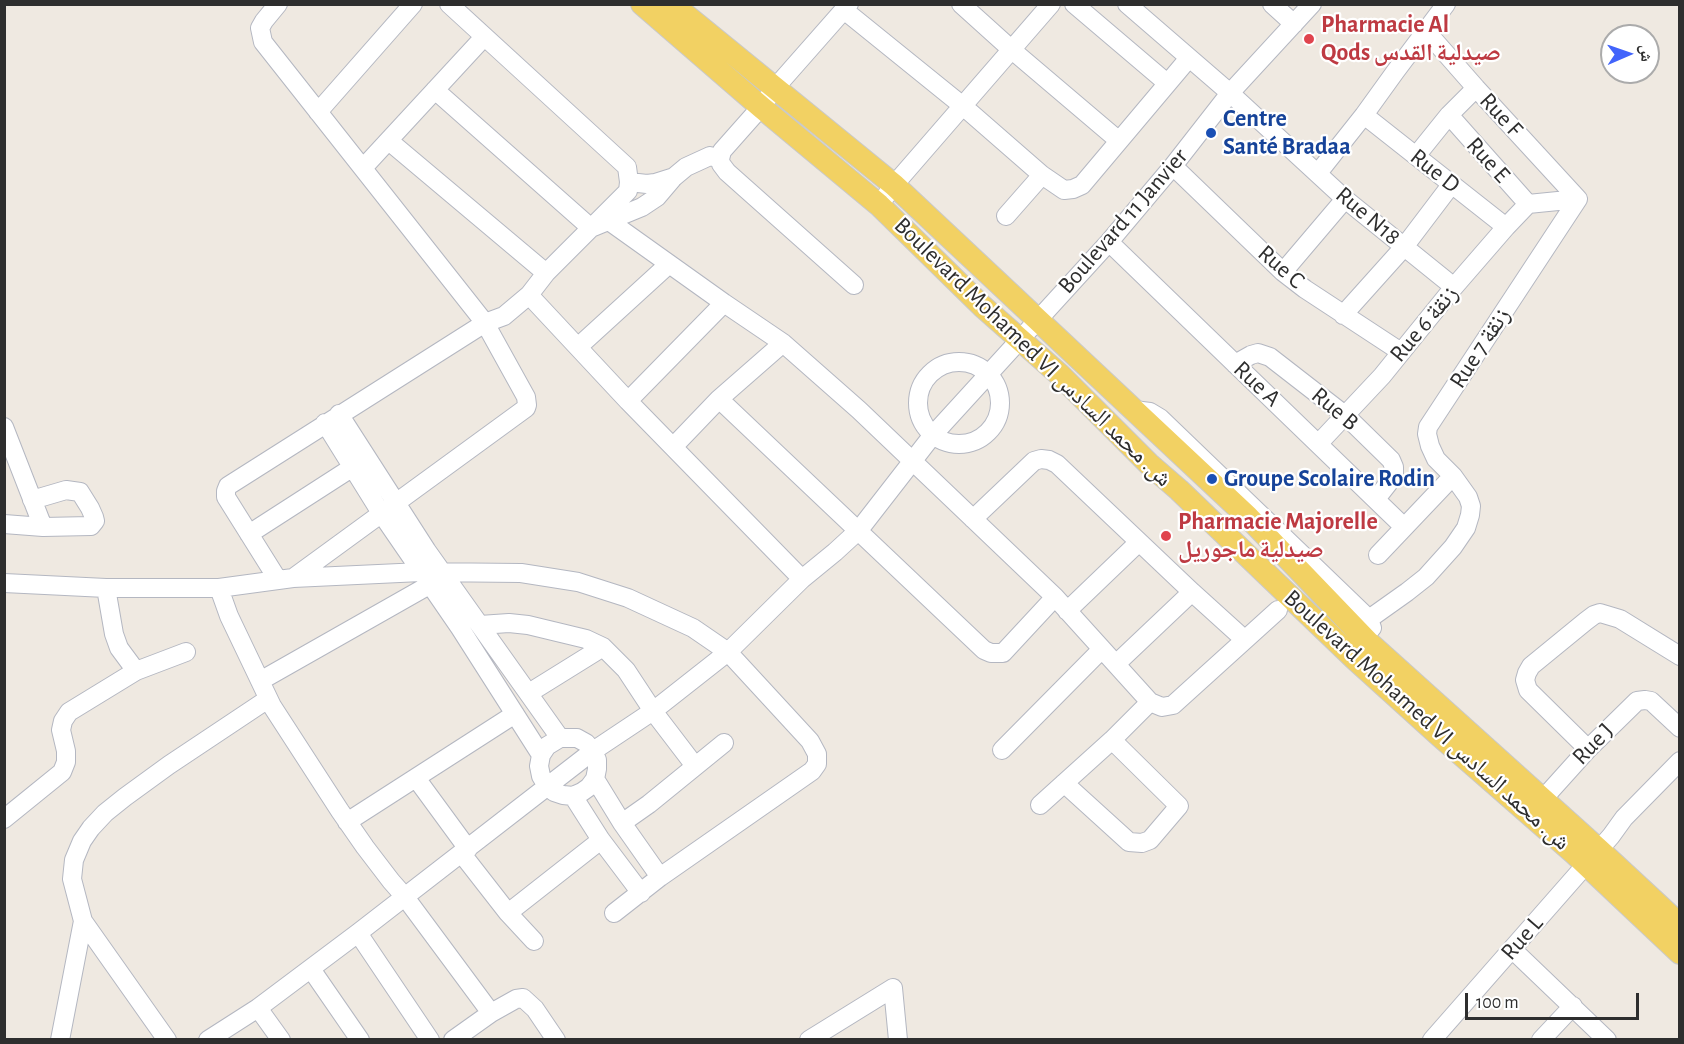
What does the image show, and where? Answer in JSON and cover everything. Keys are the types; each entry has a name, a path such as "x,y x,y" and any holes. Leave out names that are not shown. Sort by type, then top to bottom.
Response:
{"main road":[{"name":"Boulevard Mohamed VI ش. محمد السادس","path":"642,4 879,205 982,306 1060,375 1149,465 1362,651 1599,850 1680,953"},
{"name":"Boulevard Mohamed VI ش. محمد السادس","path":"675,6 894,185 1134,410 1186,451 1252,513 1362,651 1543,799 1680,926"}],"street":[{"path":"278,4 260,28 263,42 485,323 526,397 527,405 526,408 388,508 285,579"},
{"path":"318,112 413,4"},
{"path":"285,579 249,534 226,496 228,486 485,323 504,316 529,295 546,273 628,191 627,167 449,4"},
{"path":"961,4 1119,140"},
{"path":"879,205 1052,4"},
{"path":"1074,4 1167,83"},
{"name":"Rue N18","path":"1126,4 1230,93 1345,198 1454,287"},
{"path":"1272,4 1294,24"},
{"name":"Boulevard 11 Janvier","path":"208,1040 258,1008 311,969 593,751 653,711 728,652 802,579 859,530 932,436 1109,242 1230,93 1312,4"},
{"path":"1318,173 1446,4"},
{"path":"854,285 727,172 720,159 722,151 847,7 1041,175 1064,190 1082,185 1189,58"},
{"name":"Rue F","path":"1426,31 1578,199"},
{"path":"363,168 484,37"},
{"path":"1416,156 1449,115 1476,88"},
{"path":"435,90 591,228"},
{"name":"Rue D","path":"1364,115 1506,227"},
{"name":"Rue E","path":"1449,115 1528,204"},
{"path":"389,141 546,273"},
{"path":"591,228 642,207 657,197 686,167 710,156 720,159"},
{"name":"Rue C","path":"1173,166 1283,272 1401,352"},
{"path":"1006,216 1041,175"},
{"path":"629,182 647,184 674,177"},
{"path":"1344,315 1404,247 1451,184"},
{"path":"1283,272 1345,198"},
{"path":"1528,204 1578,199"},
{"name":"Rue 7 زنقة","path":"1369,619 1426,578 1466,528 1470,515 1468,497 1454,476 1437,459 1430,446 1428,427 1578,199"},
{"name":"Rue 6 زنقة","path":"1319,443 1346,416 1454,287 1528,204"},
{"path":"609,221 783,343 860,410 1061,604 1150,702 1162,707 1173,705 1278,610"},
{"name":"Rue A","path":"1109,242 1404,527"},
{"path":"578,348 669,264"},
{"path":"529,295 628,401 802,579"},
{"path":"628,401 724,303"},
{"path":"673,447 719,399 783,343"},
{"name":"Rue B","path":"1235,364 1258,353 1270,357 1346,416 1391,460 1394,467 1394,476 1376,499"},
{"path":"966,360 990,373 1001,396 998,421 980,440 956,445 932,436 918,412 920,385 939,365 966,360"},
{"path":"719,399 976,643 991,654 1003,653 1139,542"},
{"path":"332,419 353,467 388,508"},
{"path":"332,419 541,755"},
{"path":"4,427 43,527"},
{"path":"973,519 1034,461 1049,460 1057,464 1245,640"},
{"path":"249,534 353,467"},
{"path":"1378,555 1454,476"},
{"path":"4,524 43,527 91,526 94,521 80,492 66,490 32,500"},
{"path":"1252,513 1369,619 1373,632 1362,651"},
{"path":"4,583 106,588 219,588 285,579 520,573 578,582 628,598 693,628 728,652 810,741 817,754 817,764 812,771 660,877 614,913"},
{"path":"431,576 480,625 560,738"},
{"path":"260,681 431,576"},
{"path":"106,588 114,634 119,648 136,671"},
{"path":"219,588 229,616 268,699 302,754 347,822 491,1013"},
{"path":"1116,664 1192,592"},
{"path":"1588,748 1528,690 1526,680 1531,666 1586,621 1600,613 1620,619 1680,656"},
{"path":"480,625 509,622 528,625 586,639 603,647 626,670 653,711 695,765"},
{"path":"529,693 603,647"},
{"path":"1002,750 1102,649"},
{"path":"4,819 62,772 66,762 63,721 69,712 136,671 186,652"},
{"path":"167,1040 83,921 72,879 74,860 82,841 105,813 169,765 268,699"},
{"name":"Rue J","path":"1543,799 1588,748 1632,705 1641,700 1651,701 1676,719"},
{"path":"1040,805 1150,702"},
{"path":"347,822 515,714"},
{"path":"560,738 577,738 593,751 597,760 597,770 595,779 589,787 573,796 554,792 547,786 541,776 539,766 541,755 547,746 560,738"},
{"path":"1064,783 1129,842 1142,843 1150,840 1179,806 1112,740"},
{"path":"622,824 724,743"},
{"name":"Rue L","path":"1432,1040 1599,850 1624,818 1677,770"},
{"path":"416,778 508,913 534,941"},
{"path":"595,779 622,824 660,877"},
{"path":"573,796 641,893"},
{"path":"508,913 602,840"},
{"path":"60,1040 83,921"},
{"path":"358,933 430,1040"},
{"path":"1512,949 1607,1040"},
{"path":"311,969 360,1040"},
{"path":"809,1040 893,988 898,1040"},
{"path":"453,1040 491,1013 516,999 523,998 528,1001 556,1040"},
{"path":"1541,1040 1573,1006"},
{"path":"258,1008 281,1040"}],"place":[{"name":"Pharmacie Al Qods صيدلية القدس","path":"1309,39"},
{"name":"Centre Santé Bradaa","path":"1211,133"},
{"name":"Groupe Scolaire Rodin","path":"1212,479"},
{"name":"Pharmacie Majorelle صيدلية ماجوريل","path":"1166,536"}]}
